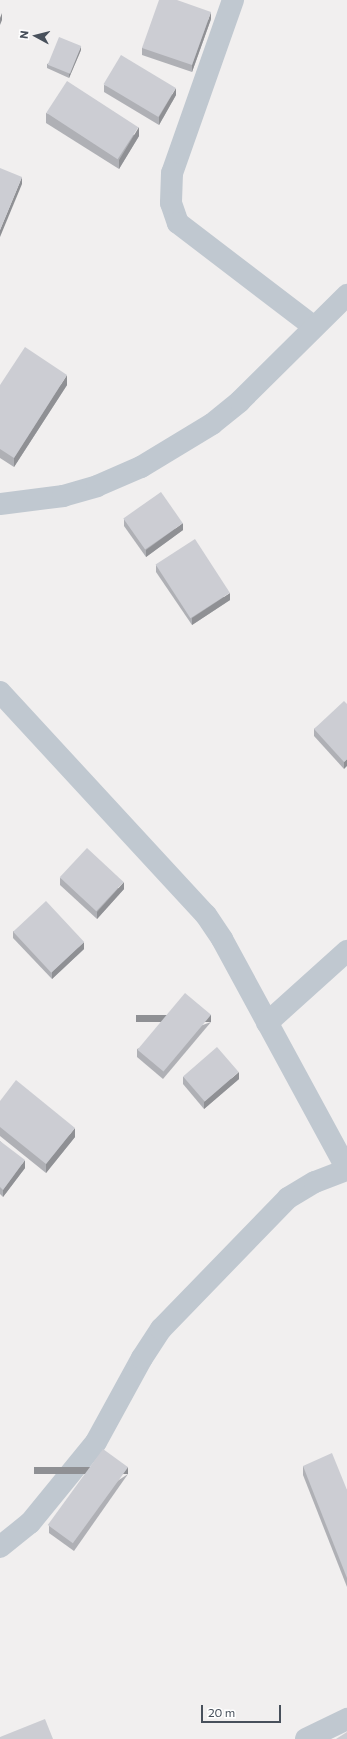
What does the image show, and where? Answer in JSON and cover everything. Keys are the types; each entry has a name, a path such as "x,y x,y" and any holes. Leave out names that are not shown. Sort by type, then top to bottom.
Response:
{"street":[{"path":"233,0 172,173 172,203 178,223 314,328"},
{"path":"0,504 63,496 97,486 141,467 212,424 240,401 347,294"},
{"path":"0,692 206,915 222,939 347,1169 316,1182 288,1198 161,1329 142,1358 96,1442 30,1523 0,1547"},
{"path":"267,1023 347,951"},
{"path":"306,1739 347,1719"}],"building":[{"path":"159,0 177,0 211,12 192,65 142,48"},
{"path":"59,37 81,46 70,74 48,65"},
{"path":"121,55 176,88 158,117 103,84"},
{"path":"67,81 138,127 118,159 46,113"},
{"path":"0,168 22,177 0,230"},
{"path":"25,347 67,375 14,458 0,449 0,385"},
{"path":"161,492 183,523 145,550 123,518"},
{"path":"195,539 230,593 190,618 156,565"},
{"path":"344,701 347,704 347,759 344,762 314,729"},
{"path":"87,848 124,882 96,911 60,877"},
{"path":"46,901 84,942 51,973 13,932"},
{"path":"185,993 211,1015 163,1072 137,1050"},
{"path":"217,1047 239,1072 205,1101 183,1077"},
{"path":"16,1080 75,1128 46,1164 0,1127 0,1101"},
{"path":"0,1141 25,1160 3,1190 0,1187"},
{"path":"103,1449 128,1467 73,1543 48,1525"},
{"path":"332,1453 347,1490 347,1578 303,1466"},
{"path":"45,1719 53,1739 0,1739 0,1737"},
{"path":"347,1732 347,1739 336,1739"}]}
